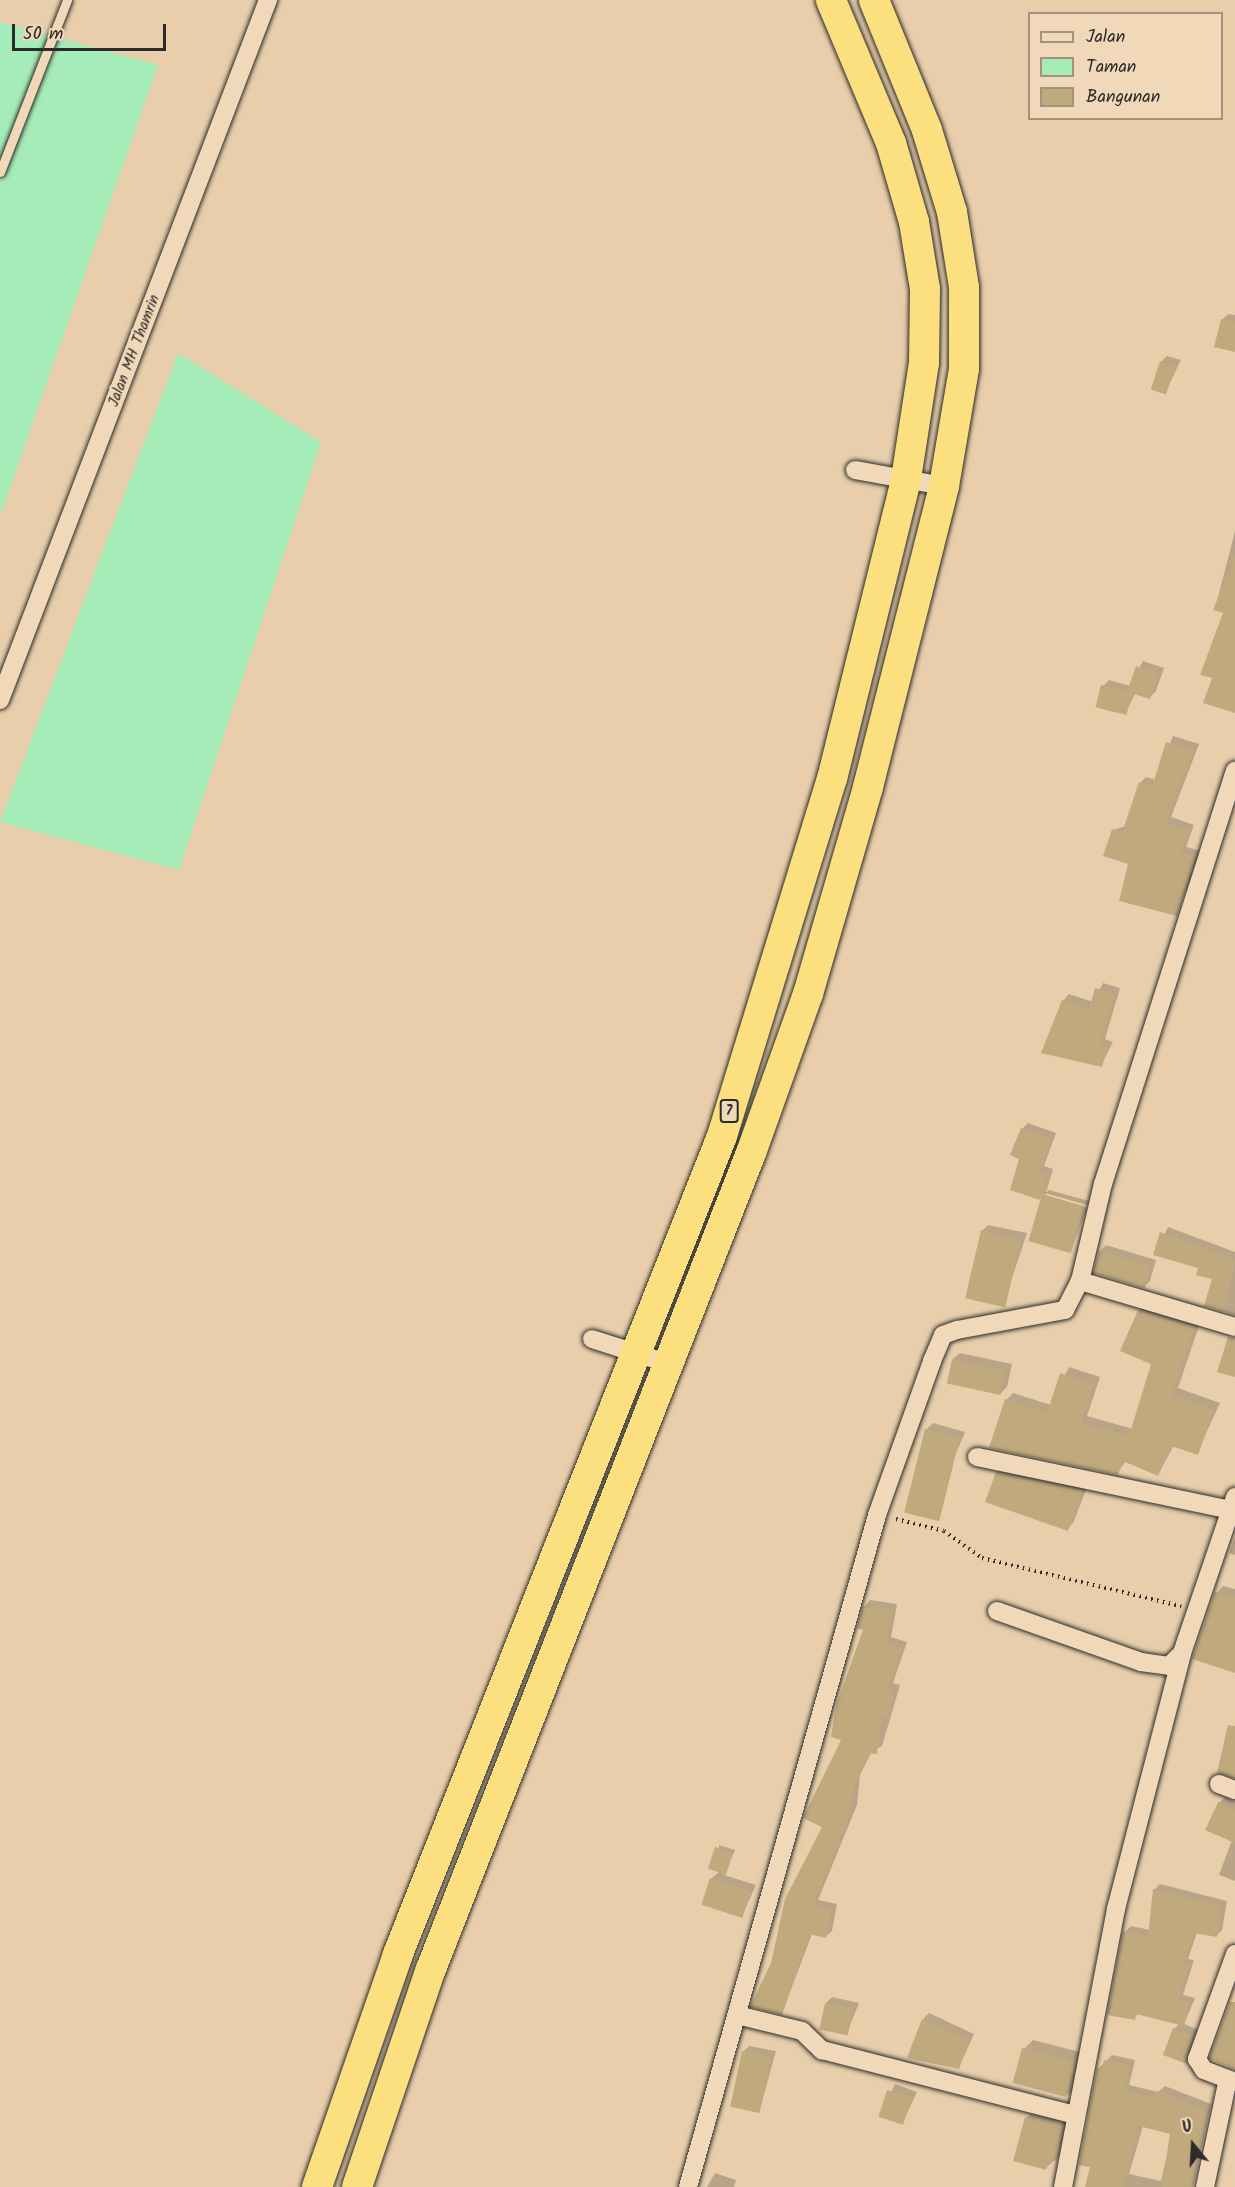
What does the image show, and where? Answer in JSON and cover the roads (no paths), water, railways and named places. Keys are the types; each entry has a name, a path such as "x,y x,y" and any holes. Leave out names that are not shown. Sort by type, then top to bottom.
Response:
{"highway":[{"name":"7","path":"317,2187 398,1954 722,1136 825,801 906,479 924,363 925,289 914,222 891,143 831,0"},
{"name":"7","path":"357,2187 431,1969 670,1364 808,994 868,787 944,486 964,369 964,287 952,212 927,130 874,0"}],"street":[{"name":"Jalan MH Thamrin","path":"0,700 268,0"},
{"path":"855,470 944,486"},
{"path":"688,2187 877,1515 943,1335 1065,1310 1080,1281 1103,1184 1235,771"},
{"path":"1080,1281 1235,1327"},
{"path":"592,1339 670,1364"},
{"path":"977,1457 1233,1504 1182,1653 1116,1909 1063,2187"},
{"path":"997,1611 1154,1665 1169,1666 1182,1653"},
{"path":"1205,2187 1231,2080 1204,2070 1197,2059 1235,1954"},
{"path":"737,2015 802,2031 822,2050 1076,2115"}],"lane":[{"path":"0,172 67,0"}]}
